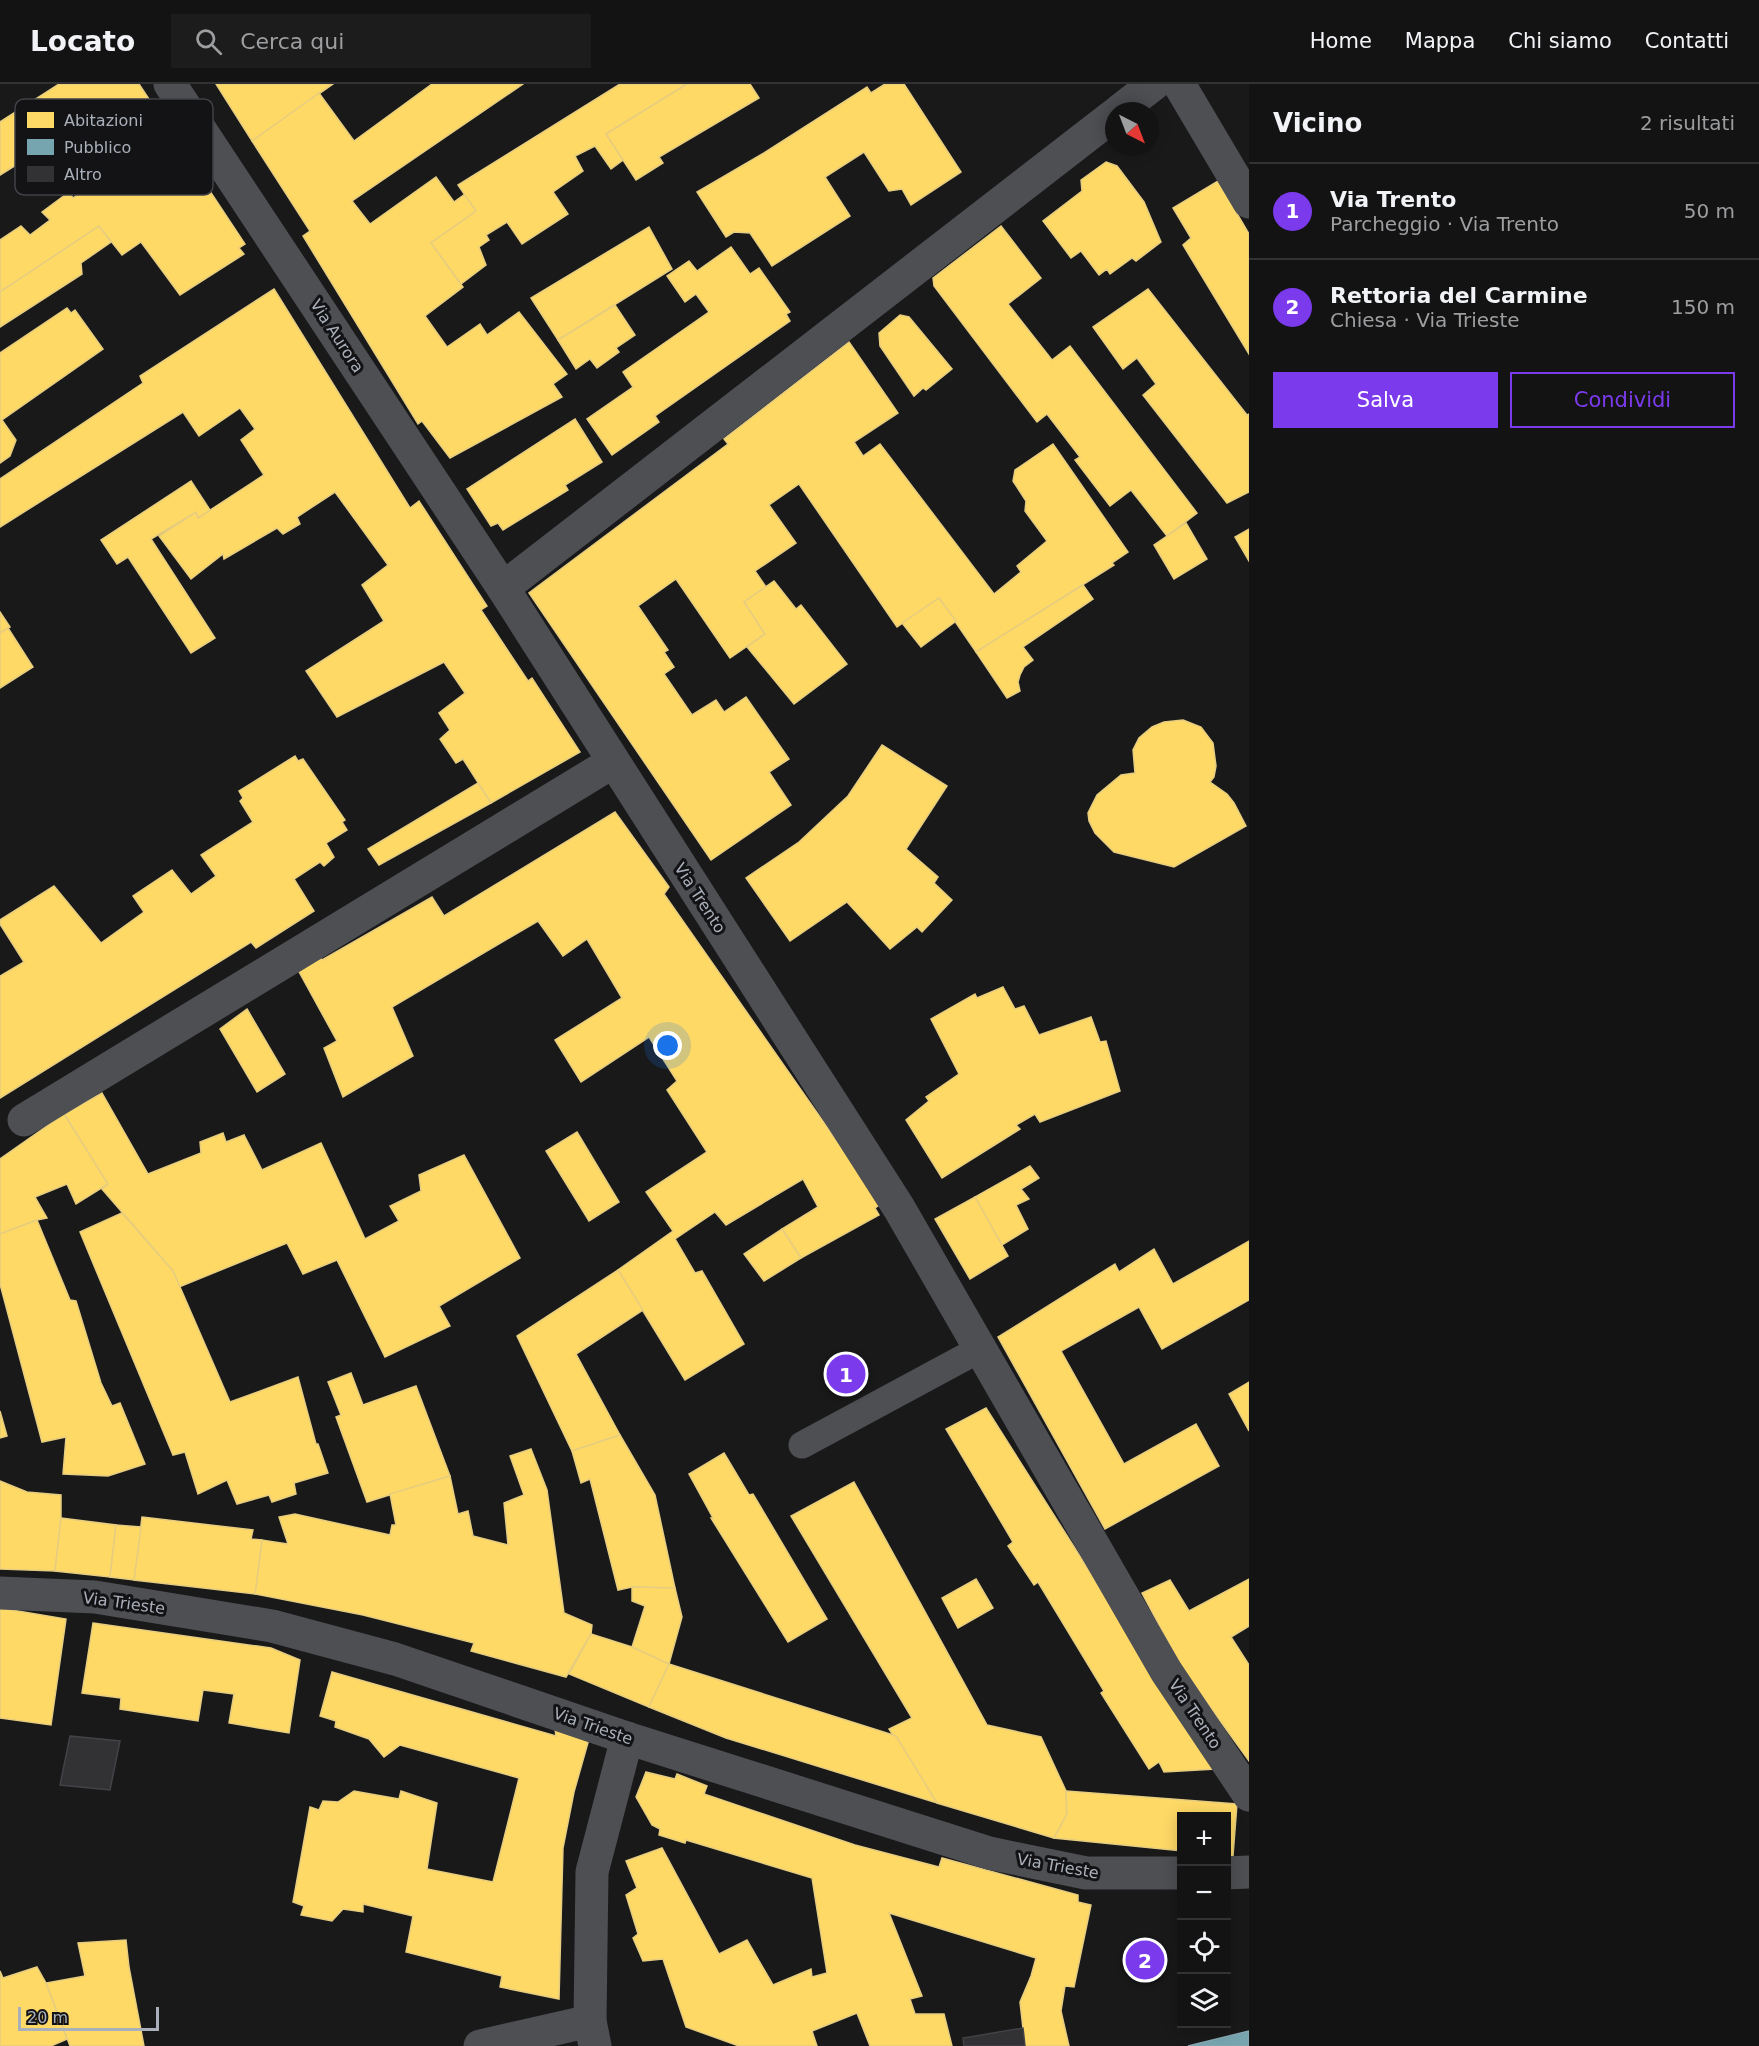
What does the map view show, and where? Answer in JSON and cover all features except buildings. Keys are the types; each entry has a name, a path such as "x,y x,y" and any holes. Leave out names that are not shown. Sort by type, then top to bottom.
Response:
{"street":[{"name":"Via Aurora","path":"170,84 180,99"},
{"path":"1131,102 1154,84"},
{"path":"1179,84 1249,202"},
{"path":"503,588 1105,122"},
{"name":"Via Aurora","path":"213,149 503,588"},
{"name":"Via Trento","path":"503,588 899,1208 1166,1671 1249,1795"},
{"path":"24,1120 613,762"},
{"name":"Via Trieste","path":"0,1593 95,1598 272,1626 395,1659 627,1738 989,1853 1086,1873 1177,1873"},
{"path":"480,2046 592,2034 592,1872 627,1738"},
{"path":"1231,1873 1249,1872"}],"lane":[{"path":"802,1445 980,1348"}],"place":[{"name":"Via Trento","path":"846,1374"},
{"name":"Rettoria del Carmine","path":"1145,1960"}]}
